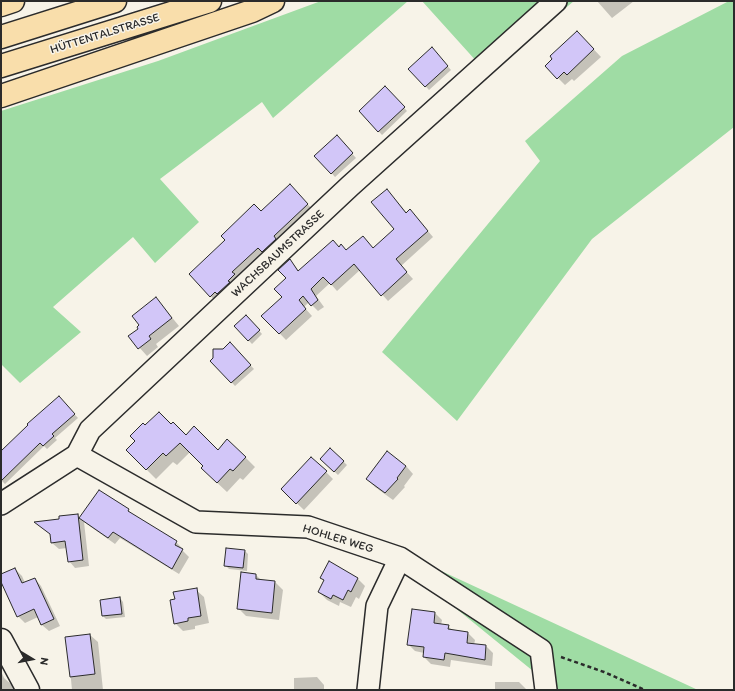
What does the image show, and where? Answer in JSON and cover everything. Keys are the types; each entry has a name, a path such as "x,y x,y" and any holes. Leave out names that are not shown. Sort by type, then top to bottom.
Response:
{"highway":[{"path":"1,5 13,1"},
{"path":"1,37 114,1"},
{"name":"HÜTTENTALSTRASSE","path":"1,66 210,1"},
{"path":"1,96 252,11 273,1"}],"street":[{"name":"WACHSBAUMSTRASSE","path":"1,504 77,455 90,430 350,186 556,1"},
{"name":"HOHLER WEG","path":"77,455 196,522 308,527 400,558 541,650"},
{"path":"368,690 377,606 400,558"},
{"path":"1,640 28,690"},
{"path":"541,650 546,690"}],"path":[{"path":"541,650 604,672 645,690"}],"green space":[{"path":"321,1 408,1 273,118 262,102 160,179 199,222 155,263 133,237 53,307 81,332 20,383 1,364 1,111 158,61"},
{"path":"422,1 574,1 487,73"},
{"path":"729,1 734,1 734,127 592,239 457,421 382,352 540,161 525,141 622,56"},
{"path":"368,537 698,690 535,690 533,671"}],"building":[{"path":"577,31 594,49 567,75 564,72 557,79 545,66 552,59 550,56"},
{"path":"432,47 448,66 425,87 408,69"},
{"path":"385,86 405,107 378,132 359,111"},
{"path":"337,135 353,153 331,174 314,156"},
{"path":"290,184 308,204 274,236 276,239 262,252 258,248 232,272 235,274 228,281 230,282 217,294 215,292 210,297 189,274 225,240 221,236 254,204 261,211"},
{"path":"387,189 406,213 410,209 428,231 396,259 407,272 381,296 354,264 331,285 323,277 311,289 318,300 311,306 303,296 299,300 306,309 279,334 261,316 282,297 274,289 286,278 278,270 290,259 298,271 333,240 339,247 341,244 346,250 363,236 373,248 394,229 371,202"},
{"path":"156,297 172,318 149,336 151,339 138,349 128,336 138,329 137,327 139,325 132,316"},
{"path":"246,315 260,330 248,341 234,326"},
{"path":"230,342 251,365 231,383 210,361 213,358 213,349 223,349"},
{"path":"59,396 75,414 52,434 54,436 43,446 40,443 1,481 1,451 28,425 27,424"},
{"path":"159,412 171,424 173,422 186,435 194,426 218,450 227,439 246,457 233,471 230,469 217,483 201,468 203,466 180,443 166,456 163,453 146,470 126,450 135,441 130,436 143,423 145,425"},
{"path":"330,448 344,461 334,472 320,459"},
{"path":"387,451 406,466 397,478 398,479 385,493 366,479"},
{"path":"311,457 327,471 296,504 281,489"},
{"path":"99,490 129,509 128,511 177,541 175,545 183,549 172,569 113,532 108,538 79,518"},
{"path":"78,514 83,560 68,562 65,541 51,543 50,534 34,522 59,519 59,516"},
{"path":"226,548 245,550 243,568 224,566"},
{"path":"329,561 358,578 351,592 348,590 343,600 333,595 331,599 318,592 324,580 320,578"},
{"path":"15,568 22,583 35,578 54,619 41,625 34,609 17,617 1,582 1,574"},
{"path":"241,572 256,574 256,579 275,581 272,613 237,609"},
{"path":"197,588 201,616 188,618 188,621 174,624 170,600 175,599 173,592"},
{"path":"120,597 122,614 102,616 100,600"},
{"path":"412,609 435,612 434,623 449,625 448,629 468,632 467,643 486,645 485,660 445,653 444,660 423,657 424,647 407,645"},
{"path":"90,634 95,674 70,677 65,637"}]}
